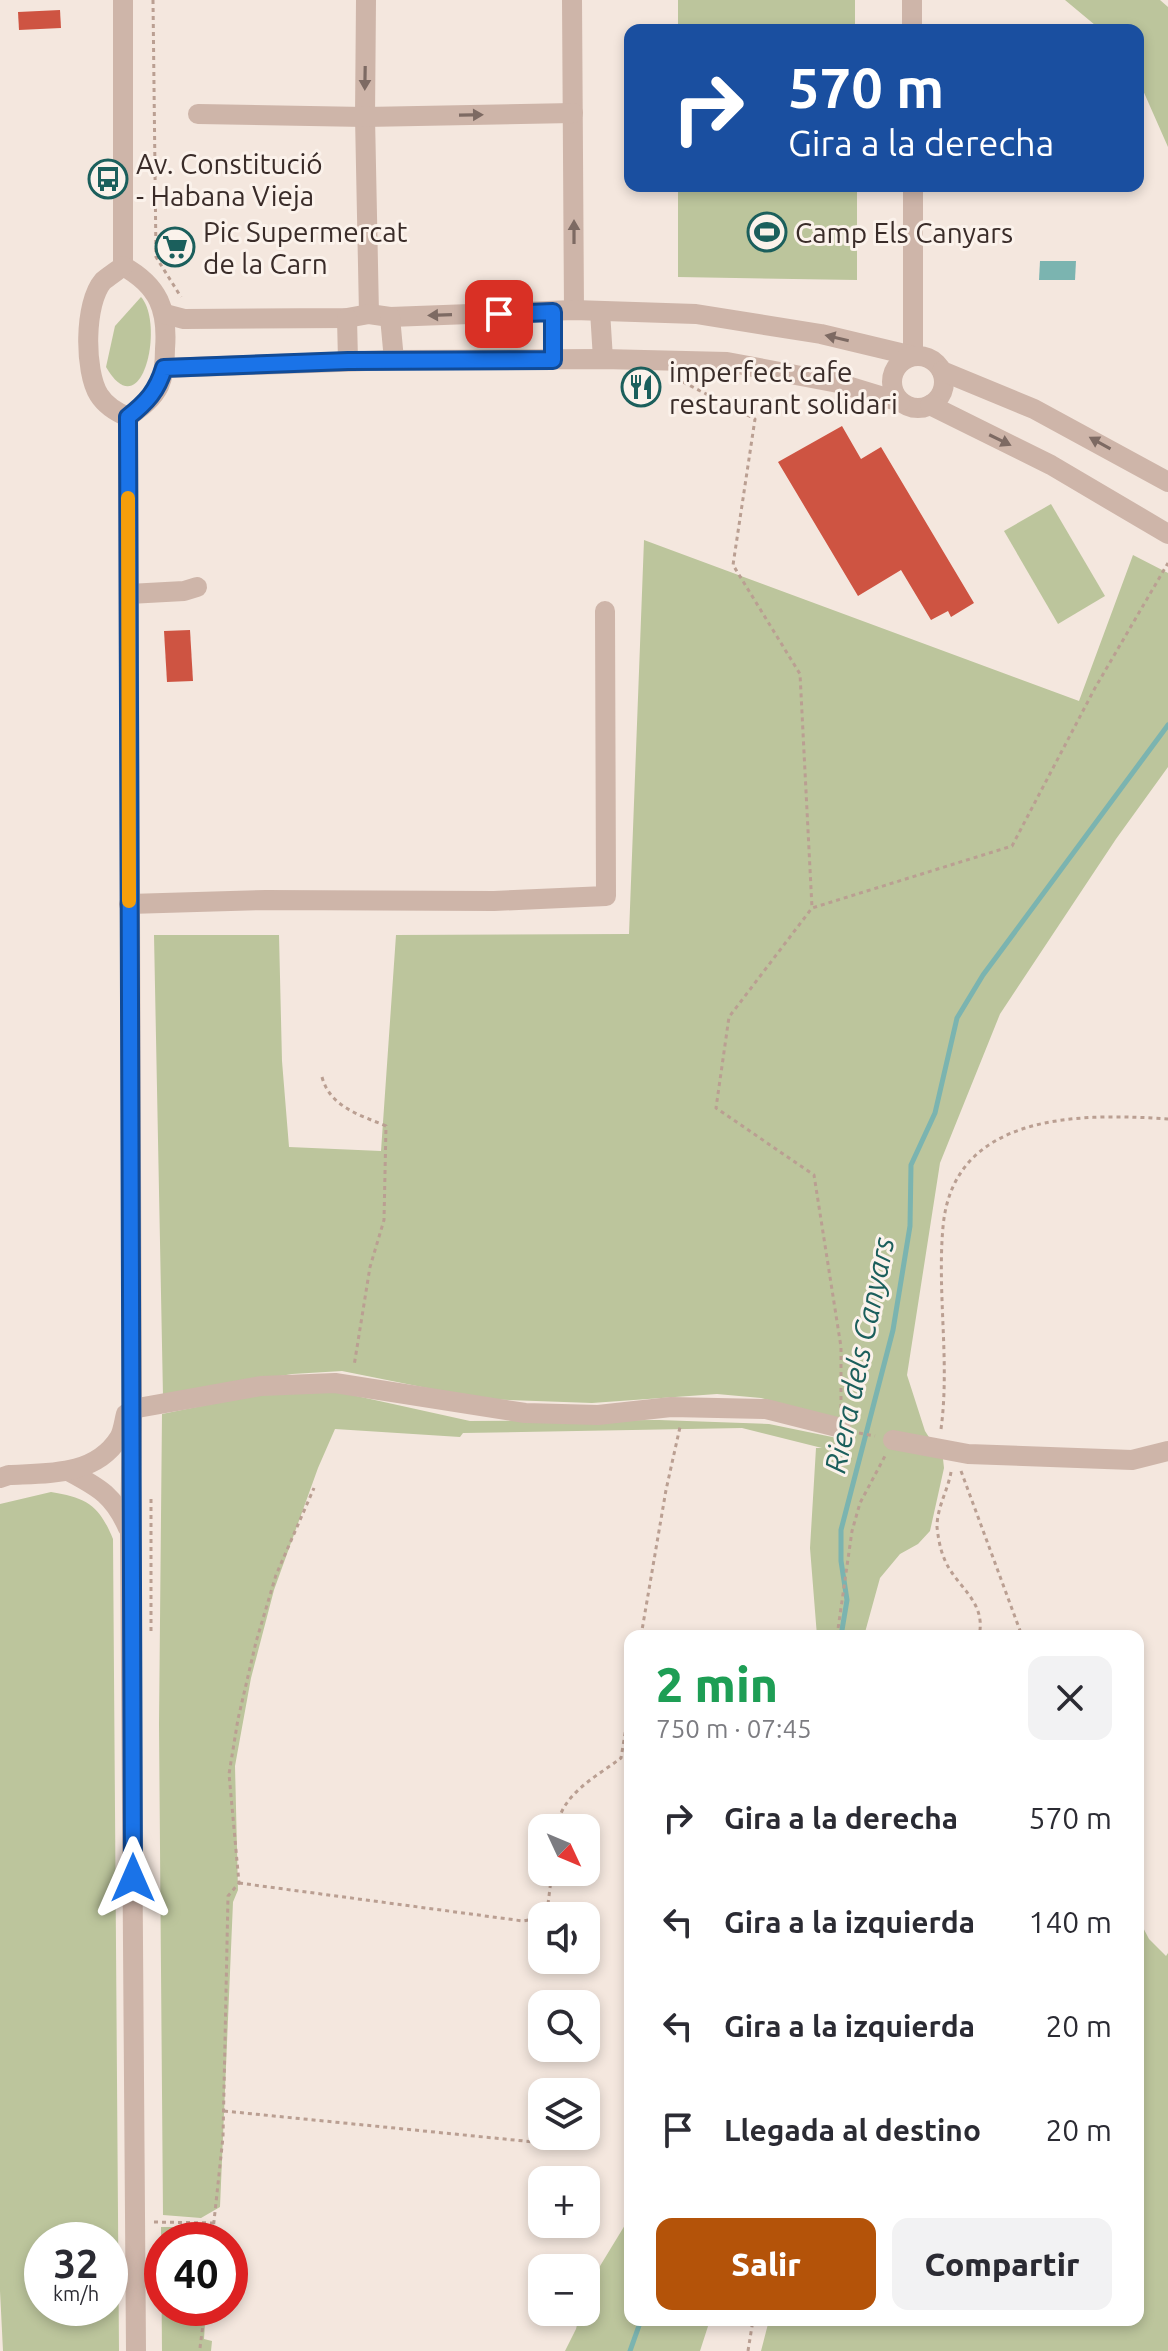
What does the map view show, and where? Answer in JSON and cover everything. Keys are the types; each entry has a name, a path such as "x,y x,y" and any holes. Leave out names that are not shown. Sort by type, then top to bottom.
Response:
{"street":[{"path":"123,0 123,266"},
{"path":"366,0 369,314"},
{"path":"572,0 574,310"},
{"path":"912,0 912,24"},
{"path":"198,114 365,117 573,113"},
{"path":"913,192 913,356"},
{"path":"123,266 140,276 174,316 347,318 369,314 390,317 574,310 696,314 821,334 913,356 925,356 942,371 1034,409 1168,482"},
{"path":"123,266 102,282 90,312 88,350 98,395 113,411 128,417"},
{"path":"600,311 603,359"},
{"path":"553,312 553,360"},
{"path":"128,417 148,401 159,385 174,316"},
{"path":"390,317 394,360"},
{"path":"347,318 348,361"},
{"path":"900,402 893,392 891,380 902,360 913,356"},
{"path":"164,368 394,360 727,362 838,383 914,408 930,405 938,399 943,391 942,371"},
{"path":"930,405 1051,465 1168,534"},
{"path":"128,417 130,1534 136,2351"},
{"path":"129,594 184,591 197,587"},
{"path":"129,904 266,900 494,901 606,896 605,611"},
{"path":"131,1402 261,1386 335,1383 525,1413 598,1415 684,1408 766,1409 841,1428"},
{"path":"3,1475 70,1472 98,1458 119,1437 131,1402"},
{"path":"893,1440 946,1450 1132,1460 1168,1451"},
{"path":"70,1472 100,1488 119,1507 130,1534"}],"path":[{"path":"153,0 156,257 183,300 174,316"},
{"path":"683,382 755,419 733,565 800,674 812,908"},
{"path":"838,1630 852,1531 860,1503 893,1440 841,1428 841,1347 814,1175 716,1108 729,1017 812,908 1012,846 1095,688 1168,563"},
{"path":"322,1077 326,1090 346,1109 386,1126 384,1220 370,1267 357,1358 347,1385"},
{"path":"979,1630 980,1613 971,1594 944,1560 937,1527 939,1508 949,1483 942,1418 943,1227 949,1193 956,1176 985,1146 1007,1135 1071,1117 1109,1115 1168,1119"},
{"path":"642,1630 666,1490 684,1408"},
{"path":"946,1450 1020,1630"},
{"path":"214,2222 224,2111 228,1896 239,1883 229,1774 256,1642 276,1575 314,1488"},
{"path":"560,1814 570,1797 621,1758 624,1740"},
{"path":"239,1883 523,1921 540,1918 548,1904 550,1886"},
{"path":"224,2111 528,2141"},
{"path":"135,2222 144,2222"},
{"path":"200,2348 203,2326"},
{"path":"748,2351 752,2326"}],"green space":[{"path":"678,0 855,0 855,24 678,24"},
{"path":"1065,0 1160,0 1168,7 1168,147 1144,93 1144,24 1094,24"},
{"name":"Camp Els Canyars","path":"678,192 857,192 857,280 678,277"},
{"path":"141,297 148,310 150,347 139,379 130,386 119,383 106,367 115,326"},
{"path":"1051,504 1105,596 1058,624 1004,531"},
{"path":"644,540 1079,701 1133,555 1168,573 1168,767 1116,839 1000,1014 940,1163 907,1375 925,1431 943,1459 944,1468 930,1531 918,1544 900,1554 880,1578 866,1630 817,1630 810,1548 816,1448 822,1448 742,1428 463,1433 460,1437 335,1429 274,1590 251,1678 235,1766 238,1890 233,1902 220,2207 201,2218 163,2215 159,1724 162,1414 276,1391 343,1393 470,1421 659,1420 769,1424 842,1439 846,1421 761,1398 717,1394 592,1403 482,1399 342,1371 292,1374 163,1396 154,935 279,935 282,1061 289,1147 381,1151 396,935 629,934"},
{"path":"51,1492 74,1497 90,1505 102,1518 113,1539 118,2222 24,2222 24,2326 119,2326 119,2351 3,2351 0,2291 0,1504"},
{"path":"1144,1929 1166,1956 1168,1953 1168,2351 761,2351 767,2326 1144,2326"},
{"path":"624,2227 624,2326 708,2326 700,2351 565,2351 577,2326 600,2326 600,2266"},
{"path":"162,2326 205,2326 204,2339 212,2341 211,2351 162,2351"}],"water":[{"path":"1040,261 1076,261 1075,280 1039,280"}],"building":[{"path":"60,10 61,28 19,30 18,12"},
{"path":"842,426 861,459 881,447 974,603 951,617 948,611 931,620 901,570 858,596 778,462"},
{"path":"190,630 193,681 167,682 164,631"}],"waterway":[{"name":"Riera dels Canyars","path":"842,1630 847,1600 841,1561 841,1530 893,1330 910,1226 911,1165 935,1113 957,1018 983,975 1168,725"},
{"name":"Riera dels Canyars","path":"630,2351 639,2326"}],"slow traffic":[{"path":"128,498 129,901"}],"place":[{"name":"Av. Constitució - Habana Vieja","path":"108,179"},
{"name":"Camp Els Canyars","path":"767,232"},
{"name":"Pic Supermercat de la Carn","path":"175,247"},
{"name":"imperfect cafe restaurant solidari","path":"641,387"}],"route":[{"path":"133,1878 128,417 148,401 159,385 164,368 348,361 553,360 553,312 499,314"}]}
